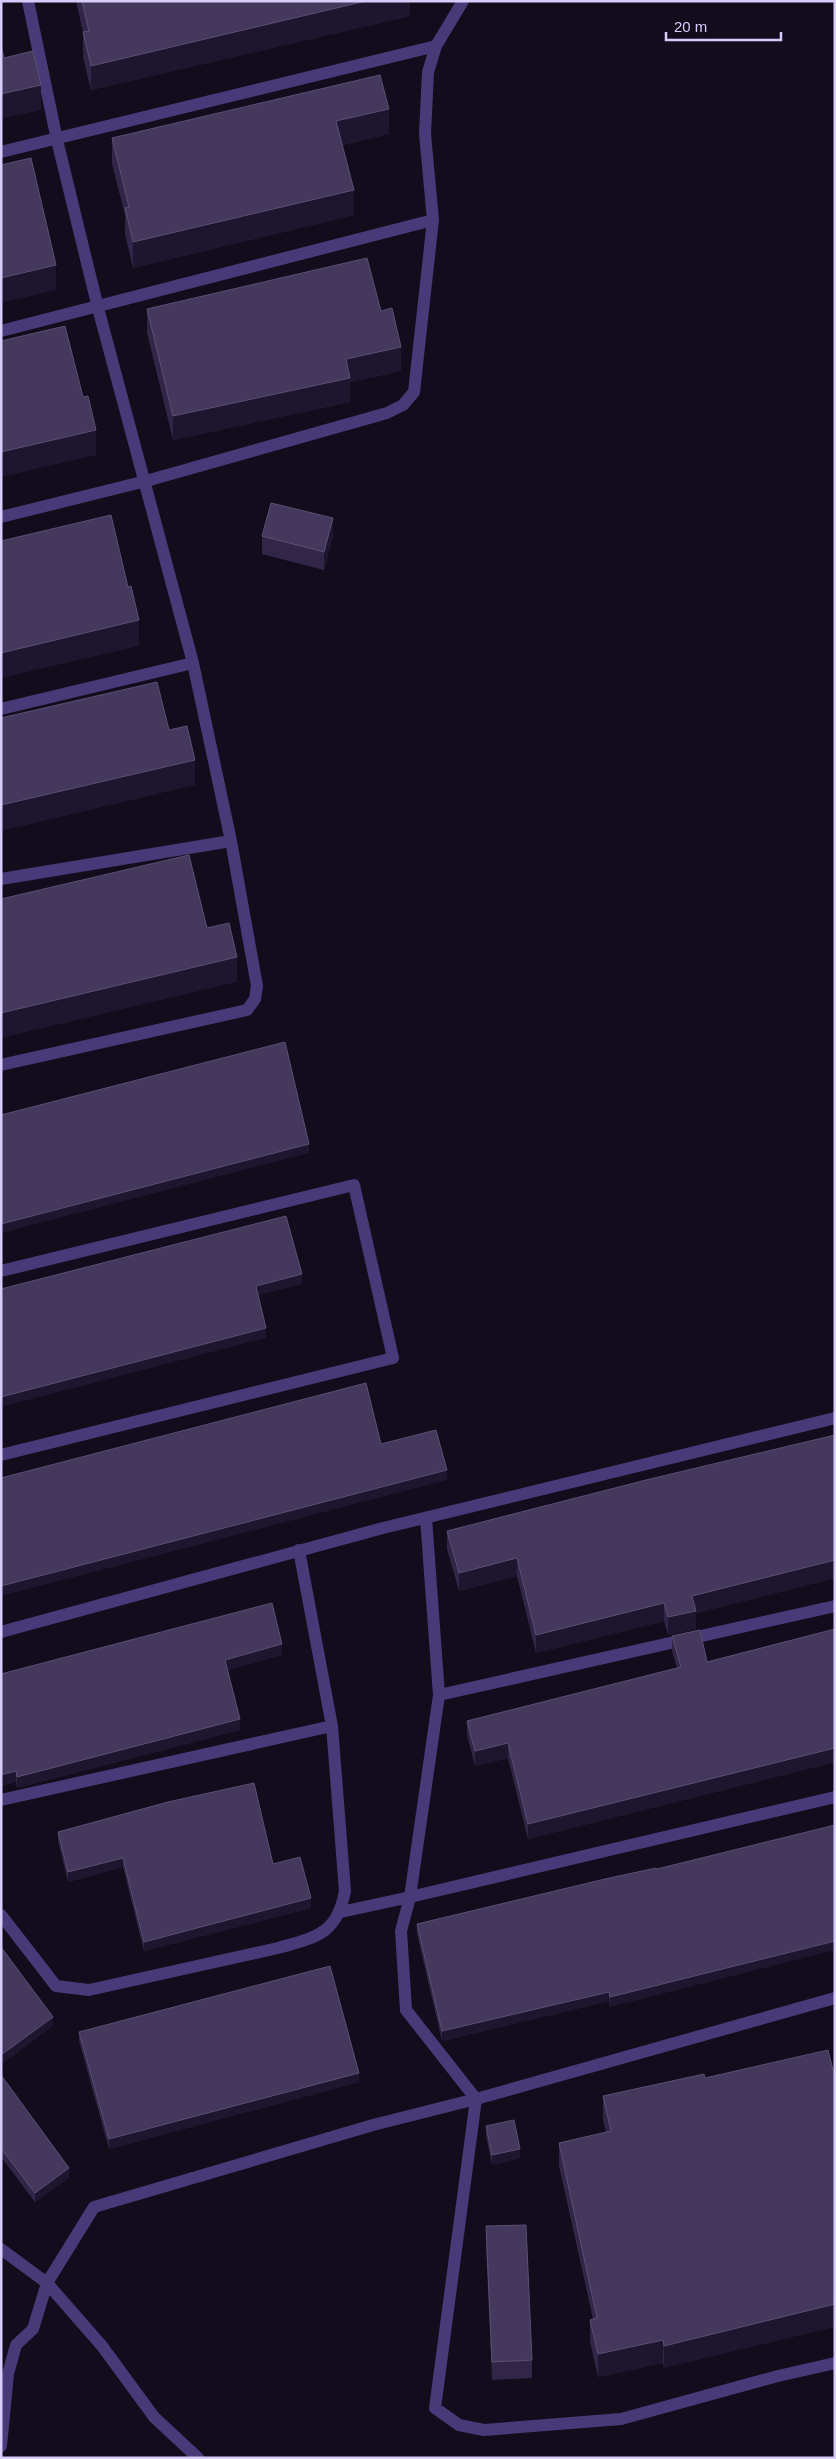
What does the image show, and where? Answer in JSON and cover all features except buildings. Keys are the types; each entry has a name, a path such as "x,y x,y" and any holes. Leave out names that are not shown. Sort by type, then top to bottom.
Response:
{"street":[{"path":"1,1066 247,1010 255,999 257,986 231,842 192,663 146,481 98,308 57,140 28,1"},
{"path":"1,517 146,481 387,412 403,405 414,392 433,220 425,134 428,72 436,46 463,1"},
{"path":"1,152 57,140 436,46"},
{"path":"1,331 98,308 433,220"},
{"path":"1,709 192,663"},
{"path":"1,879 231,842"},
{"path":"1,1271 354,1185 393,1358 1,1456"},
{"path":"1,1632 383,1528 835,1418"},
{"path":"426,1518 439,1695 410,1896 401,1931 406,2010 476,2099 435,2408 459,2425 484,2430 621,2419 778,2376 835,2363"},
{"path":"1,1915 56,1986 89,1990 308,1940 330,1927 341,1912 345,1891 332,1726 299,1550"},
{"path":"439,1695 835,1606"},
{"path":"1,1800 332,1726"},
{"path":"341,1912 835,1797"},
{"path":"1,2446 4,2372 16,2345 33,2330 47,2283 94,2206 373,2125 476,2099 835,1998"},
{"path":"1,2249 47,2283 102,2346 154,2417 198,2458"}]}
